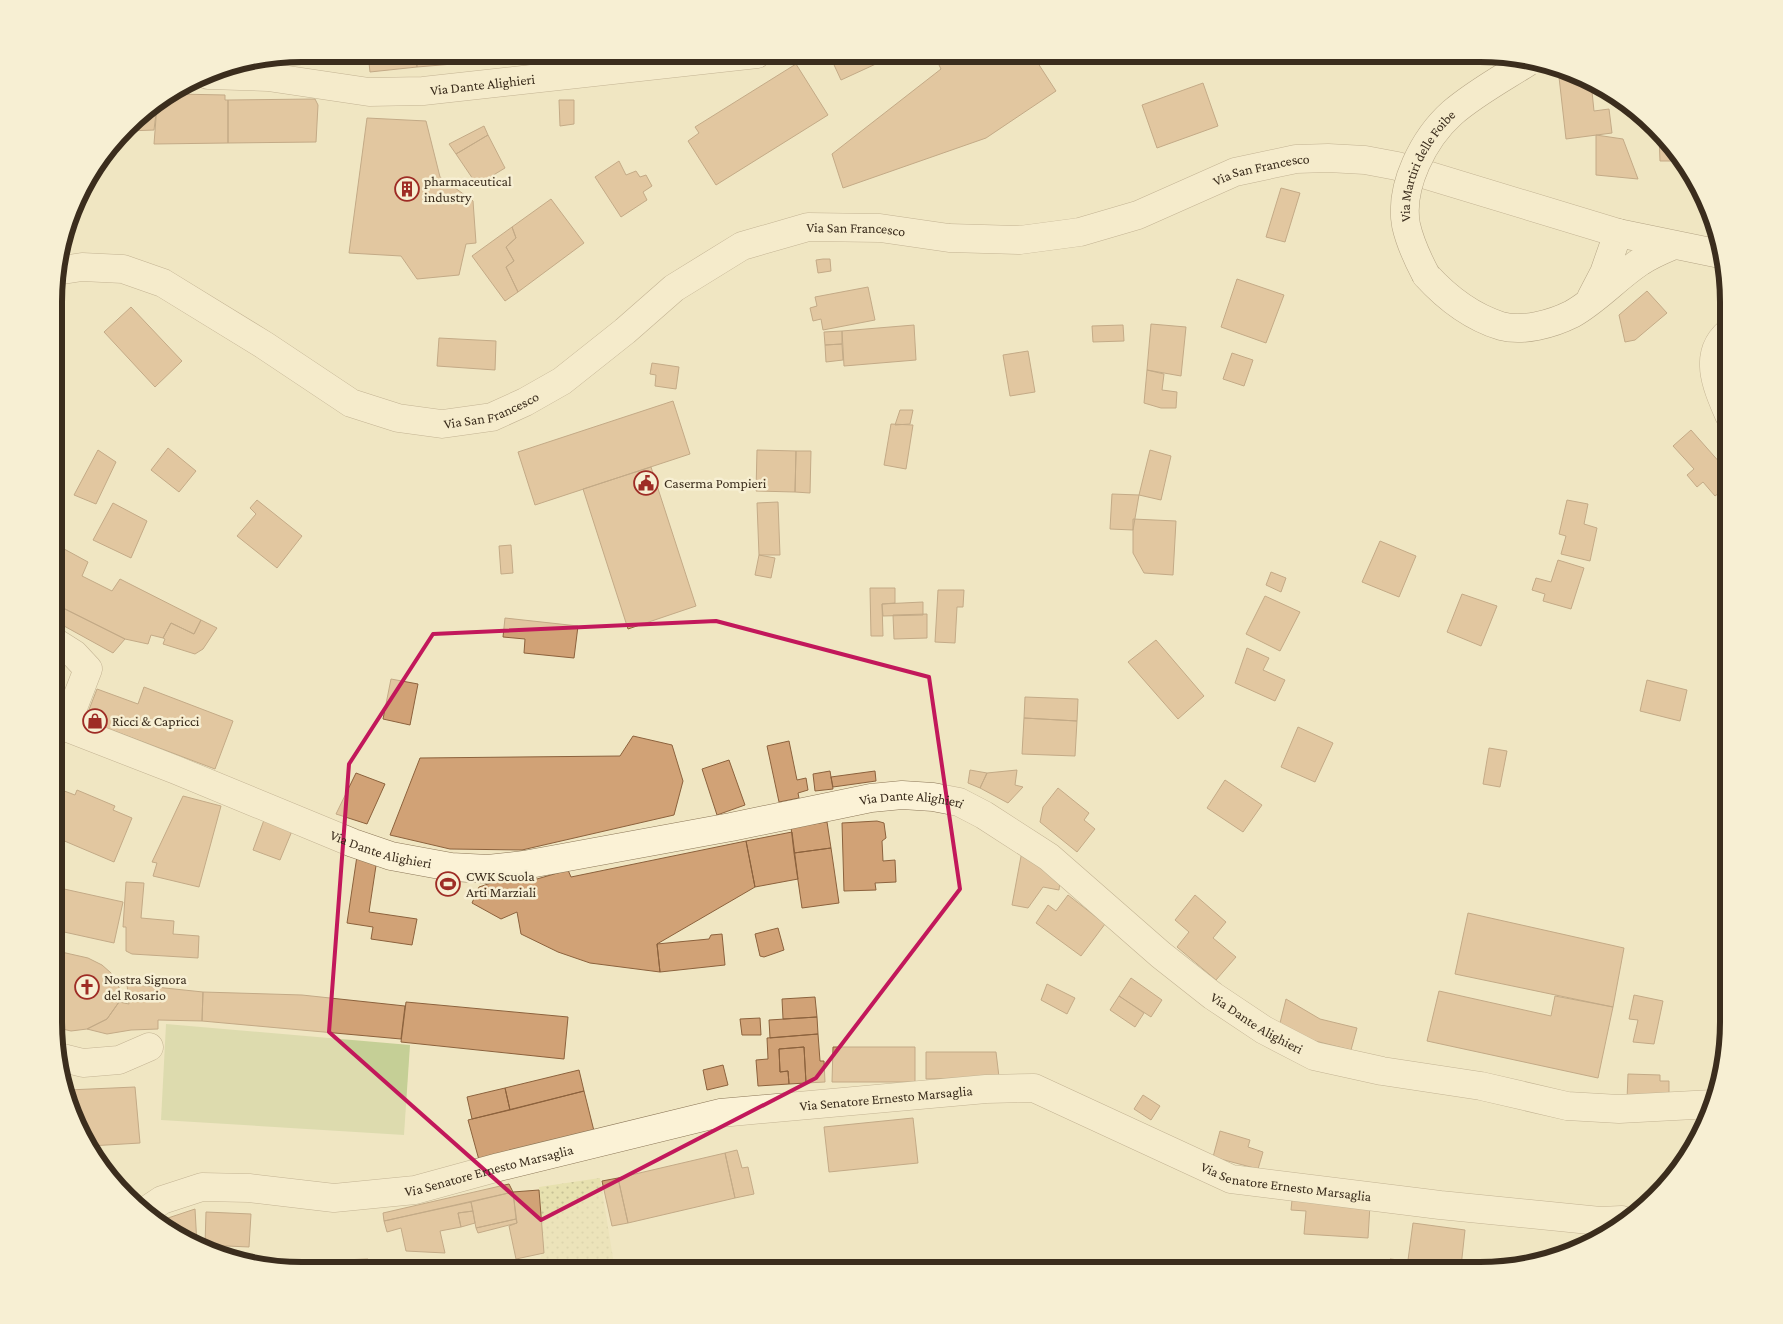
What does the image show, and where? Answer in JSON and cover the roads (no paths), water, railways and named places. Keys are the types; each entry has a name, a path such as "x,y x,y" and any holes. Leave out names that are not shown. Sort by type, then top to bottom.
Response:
{"street":[{"name":"Via Dante Alighieri","path":"224,76 268,77 369,92 423,91 685,62"},
{"name":"Via Martiri delle Foibe","path":"1521,66 1452,113 1432,134 1417,160 1407,192 1406,223 1412,250 1426,275 1442,292 1469,311 1502,326 1528,327 1551,322 1572,314 1640,262 1674,246"},
{"name":"Via San Francesco","path":"65,269 82,267 123,269 162,283 264,345 352,403 398,418 442,424 492,417 525,402 562,381 625,331 674,288 742,246 808,227 880,228 949,238 1020,240 1080,232 1138,215 1235,172 1296,159 1365,160 1397,166 1618,233 1715,253"},
{"path":"1588,303 1604,273 1618,233"},
{"path":"1720,342 1713,364 1720,390"},
{"path":"62,646 74,654 88,669 62,720"},
{"name":"Via Dante Alighieri","path":"62,725 353,843 391,856 451,867 488,869 524,866 731,827 871,798 902,795 933,797 959,802 984,815 1049,857 1161,955 1213,996 1264,1030 1314,1056 1382,1070 1481,1086 1567,1106 1619,1109 1706,1104"},
{"path":"66,1059 83,1063 118,1060 150,1047"},
{"name":"Via Senatore Ernesto Marsaglia","path":"151,1208 162,1200 202,1187 249,1188 334,1198 415,1190 499,1167 720,1113 986,1089 1034,1088 1231,1179 1440,1205 1600,1221 1615,1220"}],"place":[{"name":"pharmaceutical industry","path":"407,189"},
{"name":"Caserma Pompieri","path":"646,483"},
{"name":"Ricci & Capricci","path":"95,721"},
{"name":"CWK Scuola Arti Marziali","path":"448,884"},
{"name":"Nostra Signora del Rosario","path":"87,987"}]}
